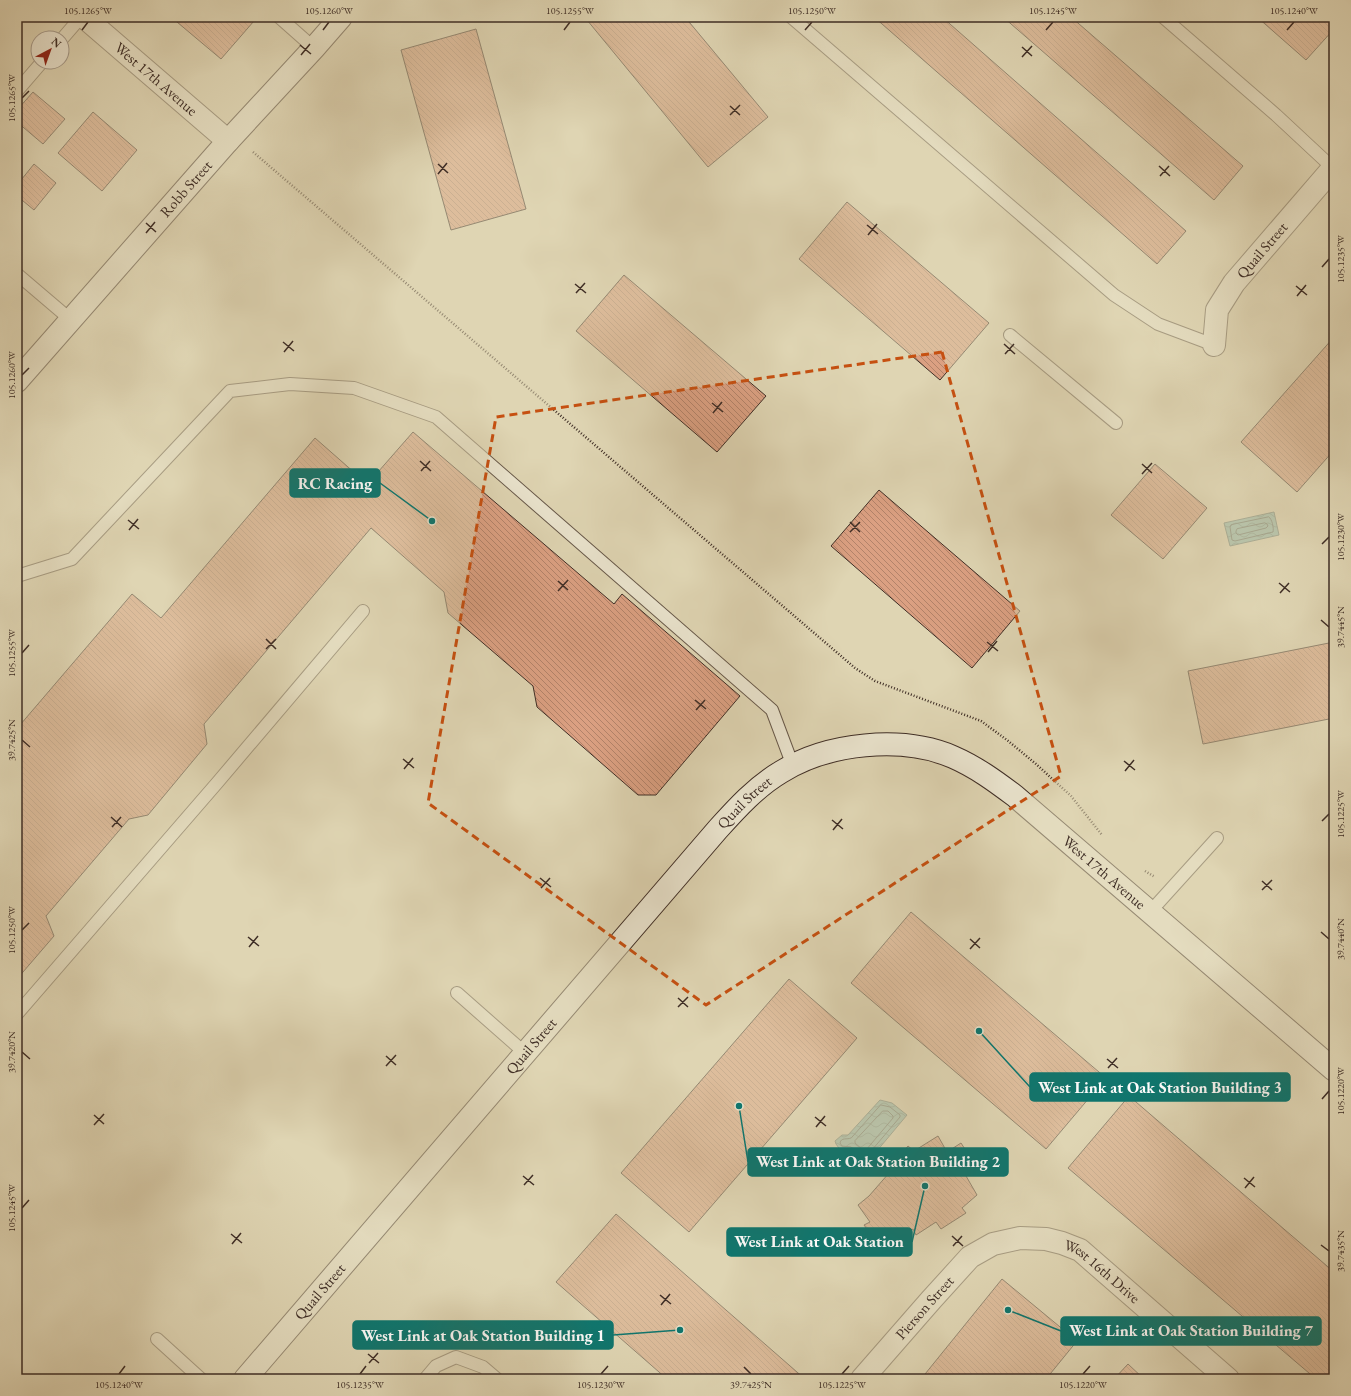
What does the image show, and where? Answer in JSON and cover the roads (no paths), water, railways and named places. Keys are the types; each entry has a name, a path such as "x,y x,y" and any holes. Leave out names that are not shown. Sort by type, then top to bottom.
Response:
{"street":[{"name":"West 17th Avenue","path":"84,17 228,142"},
{"name":"Robb Street","path":"17,381 228,142 341,17"},
{"name":"Quail Street","path":"1214,345 1217,310 1234,283 1334,168"},
{"name":"West 17th Avenue","path":"844,749 866,745 913,747 942,753 974,767 994,779 1334,1070"},
{"name":"Quail Street","path":"245,1379 726,820 759,787 782,771 813,757 844,749"},
{"name":"West 16th Drive","path":"993,1244 1020,1238 1046,1239 1080,1250 1228,1379"},
{"name":"Pierson Street","path":"862,1379 970,1257 993,1244"}],"lane":[{"path":"70,30 81,17"},
{"path":"279,17 314,48"},
{"path":"791,17 1114,294 1158,324 1214,345"},
{"path":"1163,17 1276,115 1334,168"},
{"path":"17,90 35,70"},
{"path":"17,274 71,320"},
{"path":"1010,335 1116,423"},
{"path":"17,576 72,560 230,391 290,384 354,388 436,417 772,710 793,766"},
{"path":"17,1014 222,778 363,611"},
{"path":"1150,912 1217,838"},
{"path":"457,993 525,1053"},
{"path":"157,1339 201,1379"},
{"path":"426,1379 436,1366 456,1357 483,1367 497,1379"}],"water":[{"path":"1274,512 1279,535 1230,546 1224,523"},
{"path":"880,1100 892,1103 907,1115 866,1164 849,1150 841,1151 835,1141 842,1135 848,1135"}],"place":[{"name":"RC Racing","path":"432,521"},
{"name":"West Link at Oak Station Building 3","path":"979,1031"},
{"name":"West Link at Oak Station Building 2","path":"739,1106"},
{"name":"West Link at Oak Station","path":"925,1186"},
{"name":"West Link at Oak Station Building 7","path":"1008,1310"},
{"name":"West Link at Oak Station Building 1","path":"680,1330"}]}
